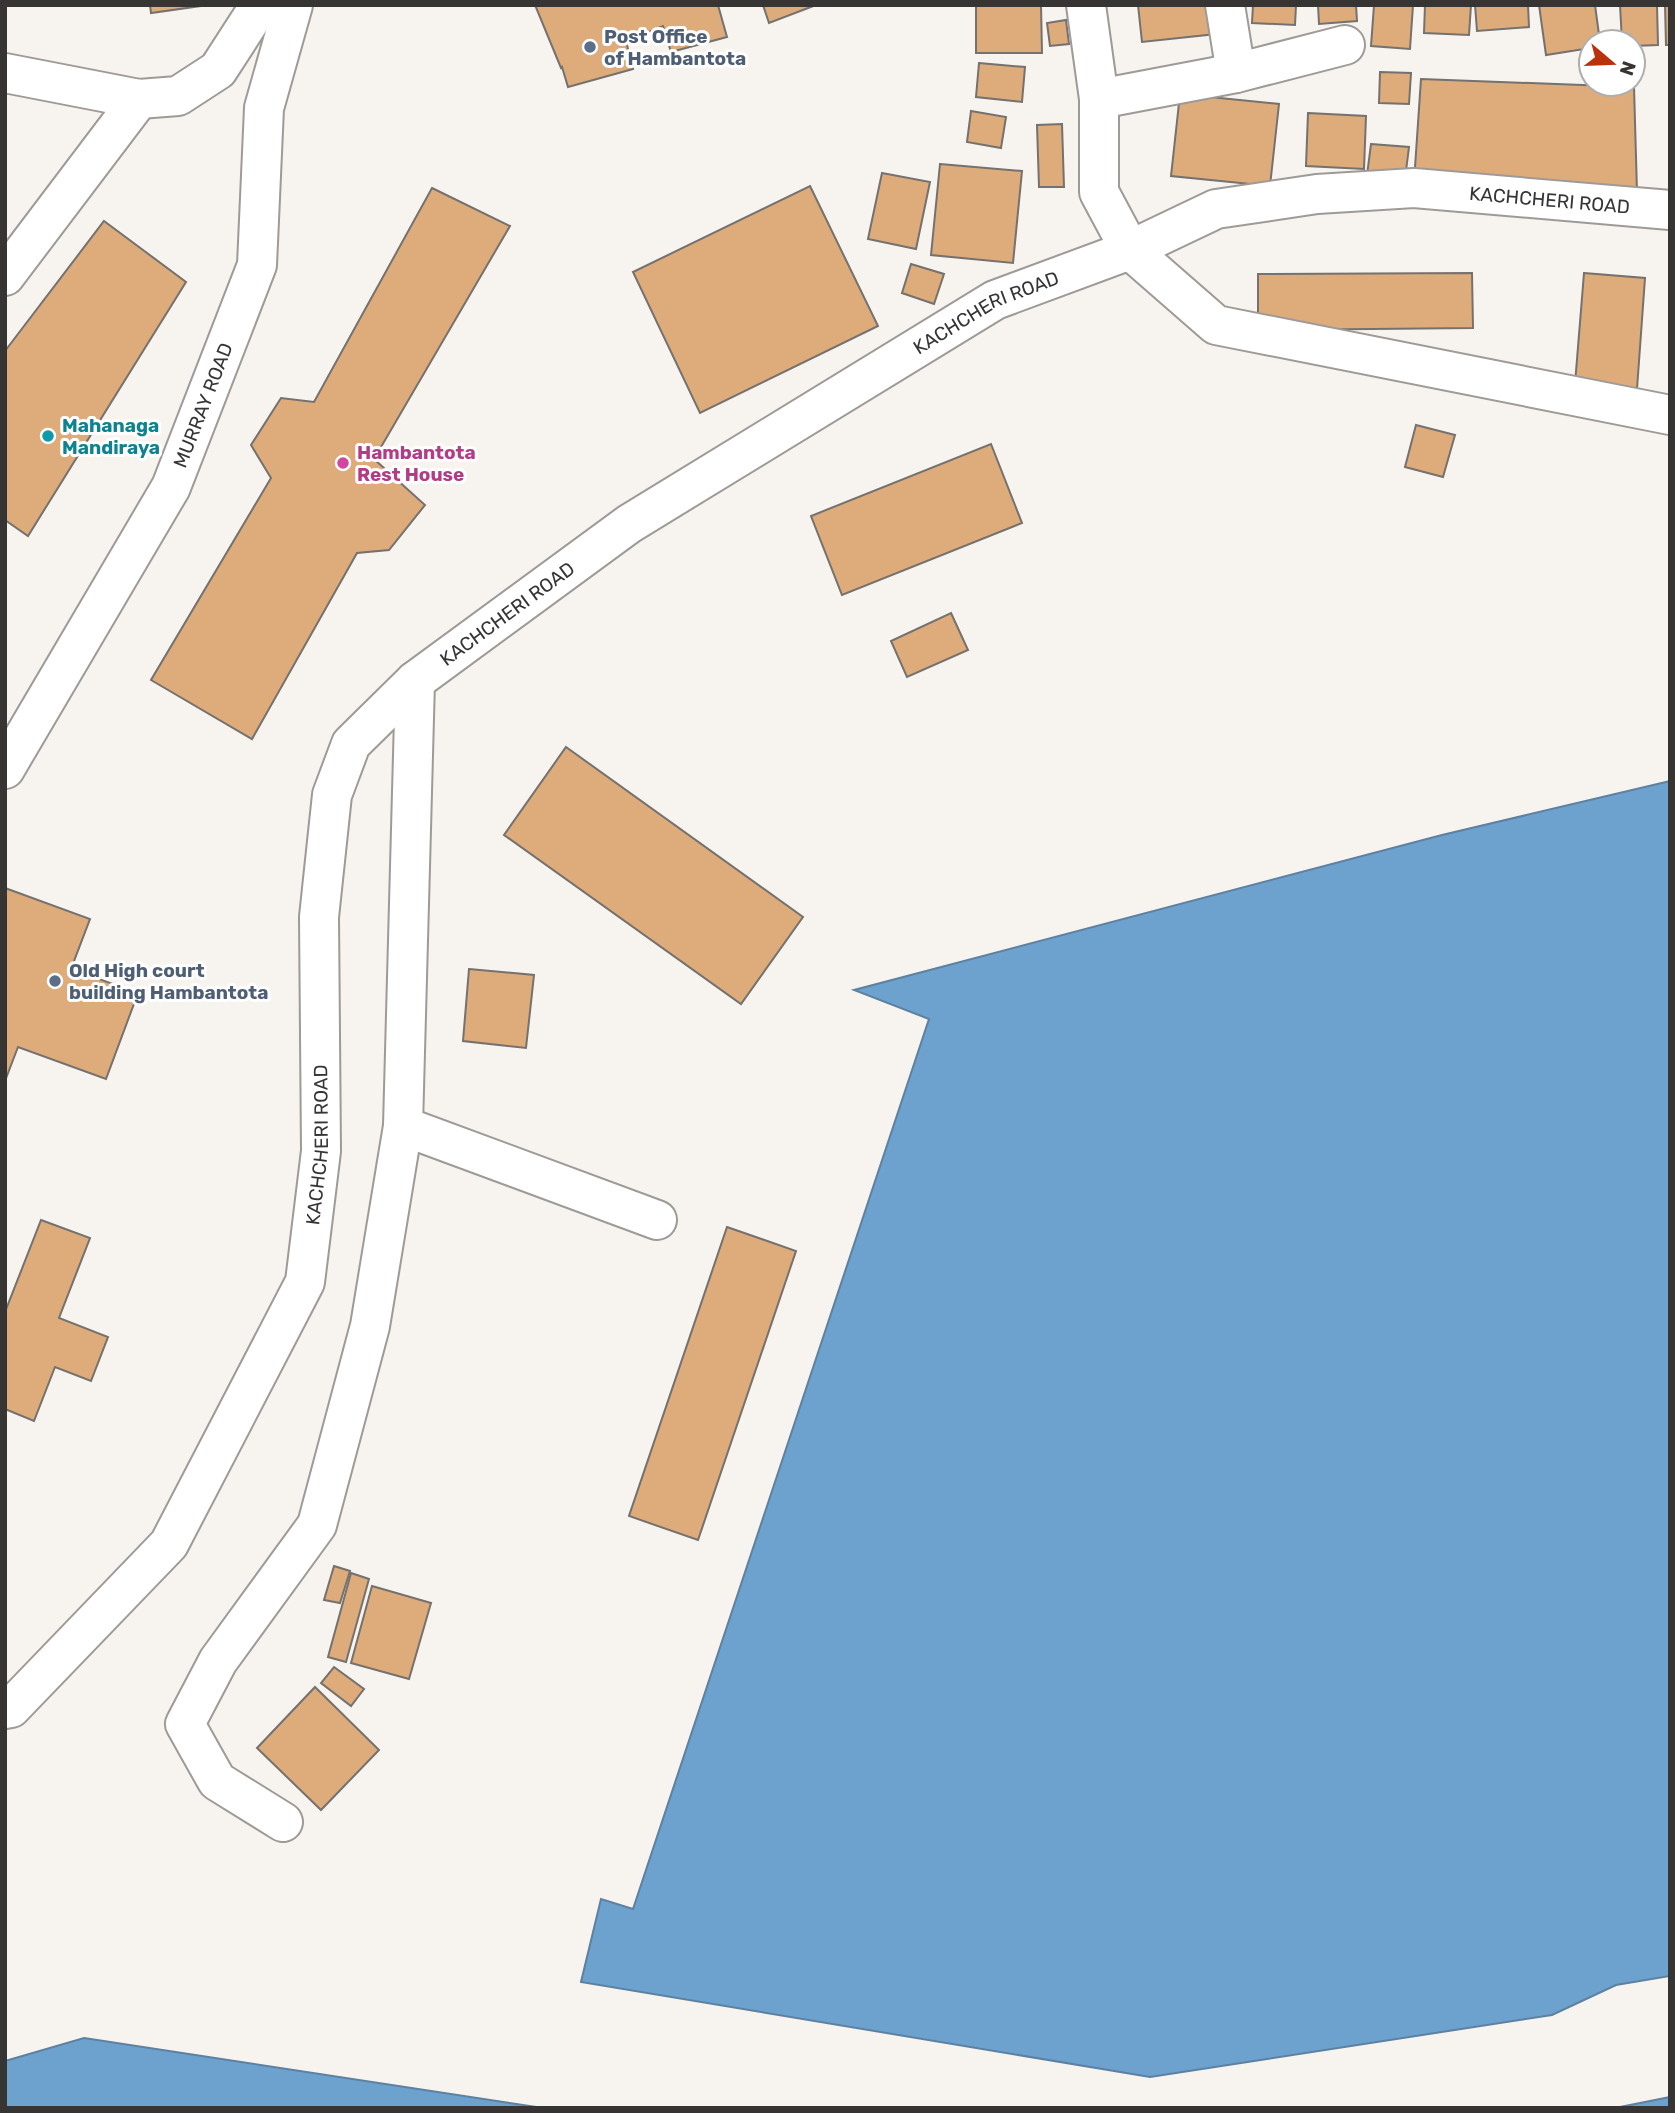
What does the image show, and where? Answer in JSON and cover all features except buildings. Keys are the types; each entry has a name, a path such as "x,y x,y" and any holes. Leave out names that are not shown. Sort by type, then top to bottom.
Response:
{"street":[{"path":"5,73 138,99 178,96 218,70 260,5"},
{"name":"MURRAY ROAD","path":"6,766 171,487 257,265 264,107 293,5"},
{"path":"1086,5 1099,99 1099,192 1129,250 1216,325 1670,415"},
{"path":"1225,5 1236,73"},
{"path":"1099,99 1236,73 1345,46"},
{"path":"5,276 138,99"},
{"name":"KACHCHERI ROAD","path":"5,1709 11,1708 169,1544 305,1282 321,1151 319,917 332,795 351,744 415,681 629,524 995,300 1129,250 1216,209 1317,194 1414,188 1670,210"},
{"path":"283,1822 217,1781 185,1724 218,1661 317,1525 370,1326 402,1126 415,681"},
{"path":"402,1126 657,1220"}],"water":[{"path":"1670,781 1670,1976 1616,1985 1552,2015 1150,2077 581,1982 601,1899 633,1909 929,1019 854,990 1442,835"},
{"path":"84,2038 543,2108 5,2108 5,2061"},
{"path":"1670,2097 1670,2108 1615,2108"}],"place":[{"name":"Post Office of Hambantota","path":"590,47"},
{"name":"Mahanaga Mandiraya","path":"48,436"},
{"name":"Hambantota Rest House","path":"343,463"},
{"name":"Old High court building Hambantota","path":"55,981"}]}
